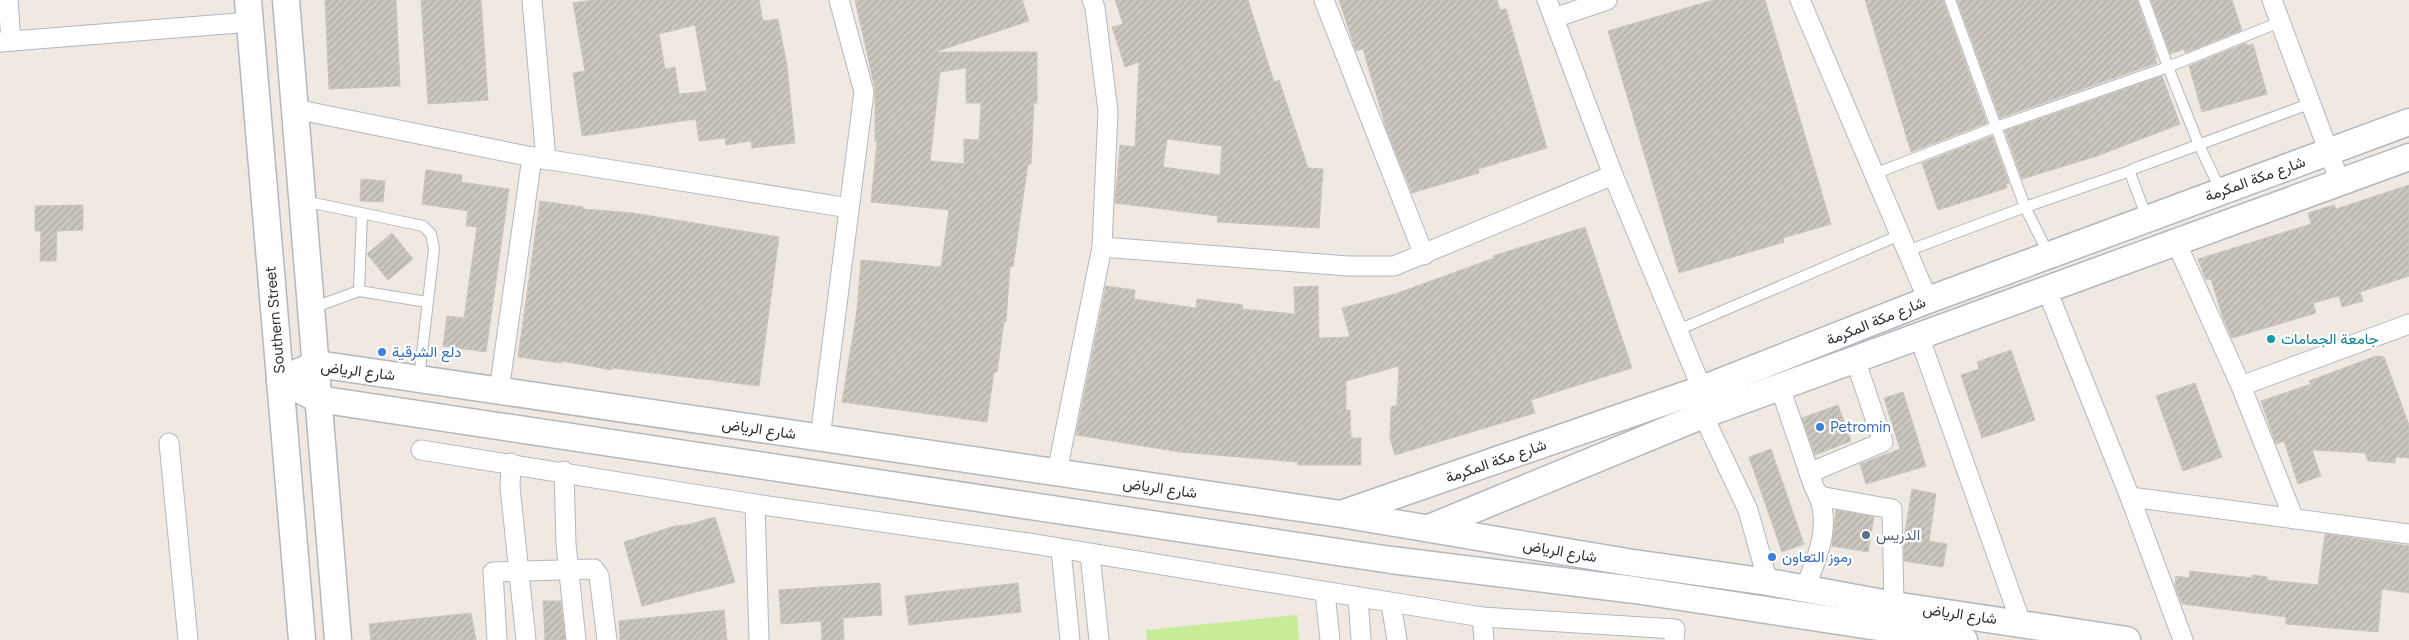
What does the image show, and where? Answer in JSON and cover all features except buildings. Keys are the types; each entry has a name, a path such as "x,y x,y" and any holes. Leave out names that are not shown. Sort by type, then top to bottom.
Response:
{"main road":[{"path":"286,0 304,201 338,640"},
{"name":"Southern Street","path":"249,11 302,640"},
{"name":"شارع مكة المكرمة","path":"1341,514 1702,389 1928,300 2409,122"},
{"name":"شارع مكة المكرمة","path":"1429,528 1703,415 2409,157"},
{"path":"2038,293 2026,283 2033,271 2049,256"},
{"name":"شارع الرياض","path":"280,380 317,364 1341,514 1648,565 1805,588 1894,605 2127,640"},
{"name":"شارع الرياض","path":"280,380 318,399 1391,560 1635,590 1964,640"},
{"path":"1496,500 1497,522 1500,532 1508,542"},
{"path":"1635,590 1632,584 1634,576 1648,565"}],"street":[{"path":"8,0 5,42 249,11"},
{"path":"499,391 539,158 532,0"},
{"path":"820,438 864,92 839,0"},
{"path":"1057,472 1102,247 1108,111 1095,8 1092,0"},
{"path":"1324,0 1424,255"},
{"path":"1547,0 1613,175 1702,389"},
{"path":"1554,18 1607,0"},
{"path":"1800,0 1928,300"},
{"path":"2272,0 2309,104 2340,182"},
{"path":"295,109 539,158 849,208"},
{"path":"1102,247 1357,266 1394,266 1613,175"},
{"path":"2176,242 2241,386 2294,519"},
{"path":"2038,293 2130,497 2183,640"},
{"path":"2241,386 2409,324"},
{"path":"1919,336 2021,623"},
{"path":"1809,473 1883,442 1856,359"},
{"path":"1780,387 1809,473 1819,496 1825,530 1820,553 1805,588"},
{"path":"1703,415 1748,510 1768,582"},
{"path":"170,443 188,640"},
{"path":"421,450 1482,617 1675,629 1674,640"},
{"path":"511,464 510,487 526,640"},
{"path":"564,472 568,568 576,640"},
{"path":"1819,496 1892,509 1894,605"},
{"path":"2130,497 2409,534"},
{"path":"755,504 759,640"},
{"path":"1061,550 1070,640"},
{"path":"1090,554 1099,640"},
{"path":"497,640 493,572 568,568 594,569 599,576 607,640"},
{"path":"1325,593 1330,640"},
{"path":"1358,598 1361,640"},
{"path":"1391,604 1397,640"},
{"path":"1482,617 1484,640"}],"lane":[{"path":"1950,0 2025,207 2049,256"},
{"path":"2144,0 2199,145 2221,191"},
{"path":"1874,174 1996,127 2168,67 2280,22"},
{"path":"1678,330 1904,243 2025,207 2130,171 2309,104"},
{"path":"2130,171 2148,218"},
{"path":"304,201 423,226 431,234 434,249 419,379"},
{"path":"359,291 362,214"},
{"path":"312,308 359,291 427,302"}],"green space":[{"path":"1297,615 1299,640 1147,640 1146,630"}],"place":[{"name":"جامعة الجمامات","path":"2271,339"},
{"name":"دلع الشرقية","path":"382,352"},
{"name":"Petromin","path":"1820,427"},
{"name":"الدريس","path":"1866,535"},
{"name":"رموز التعاون","path":"1772,557"}]}
